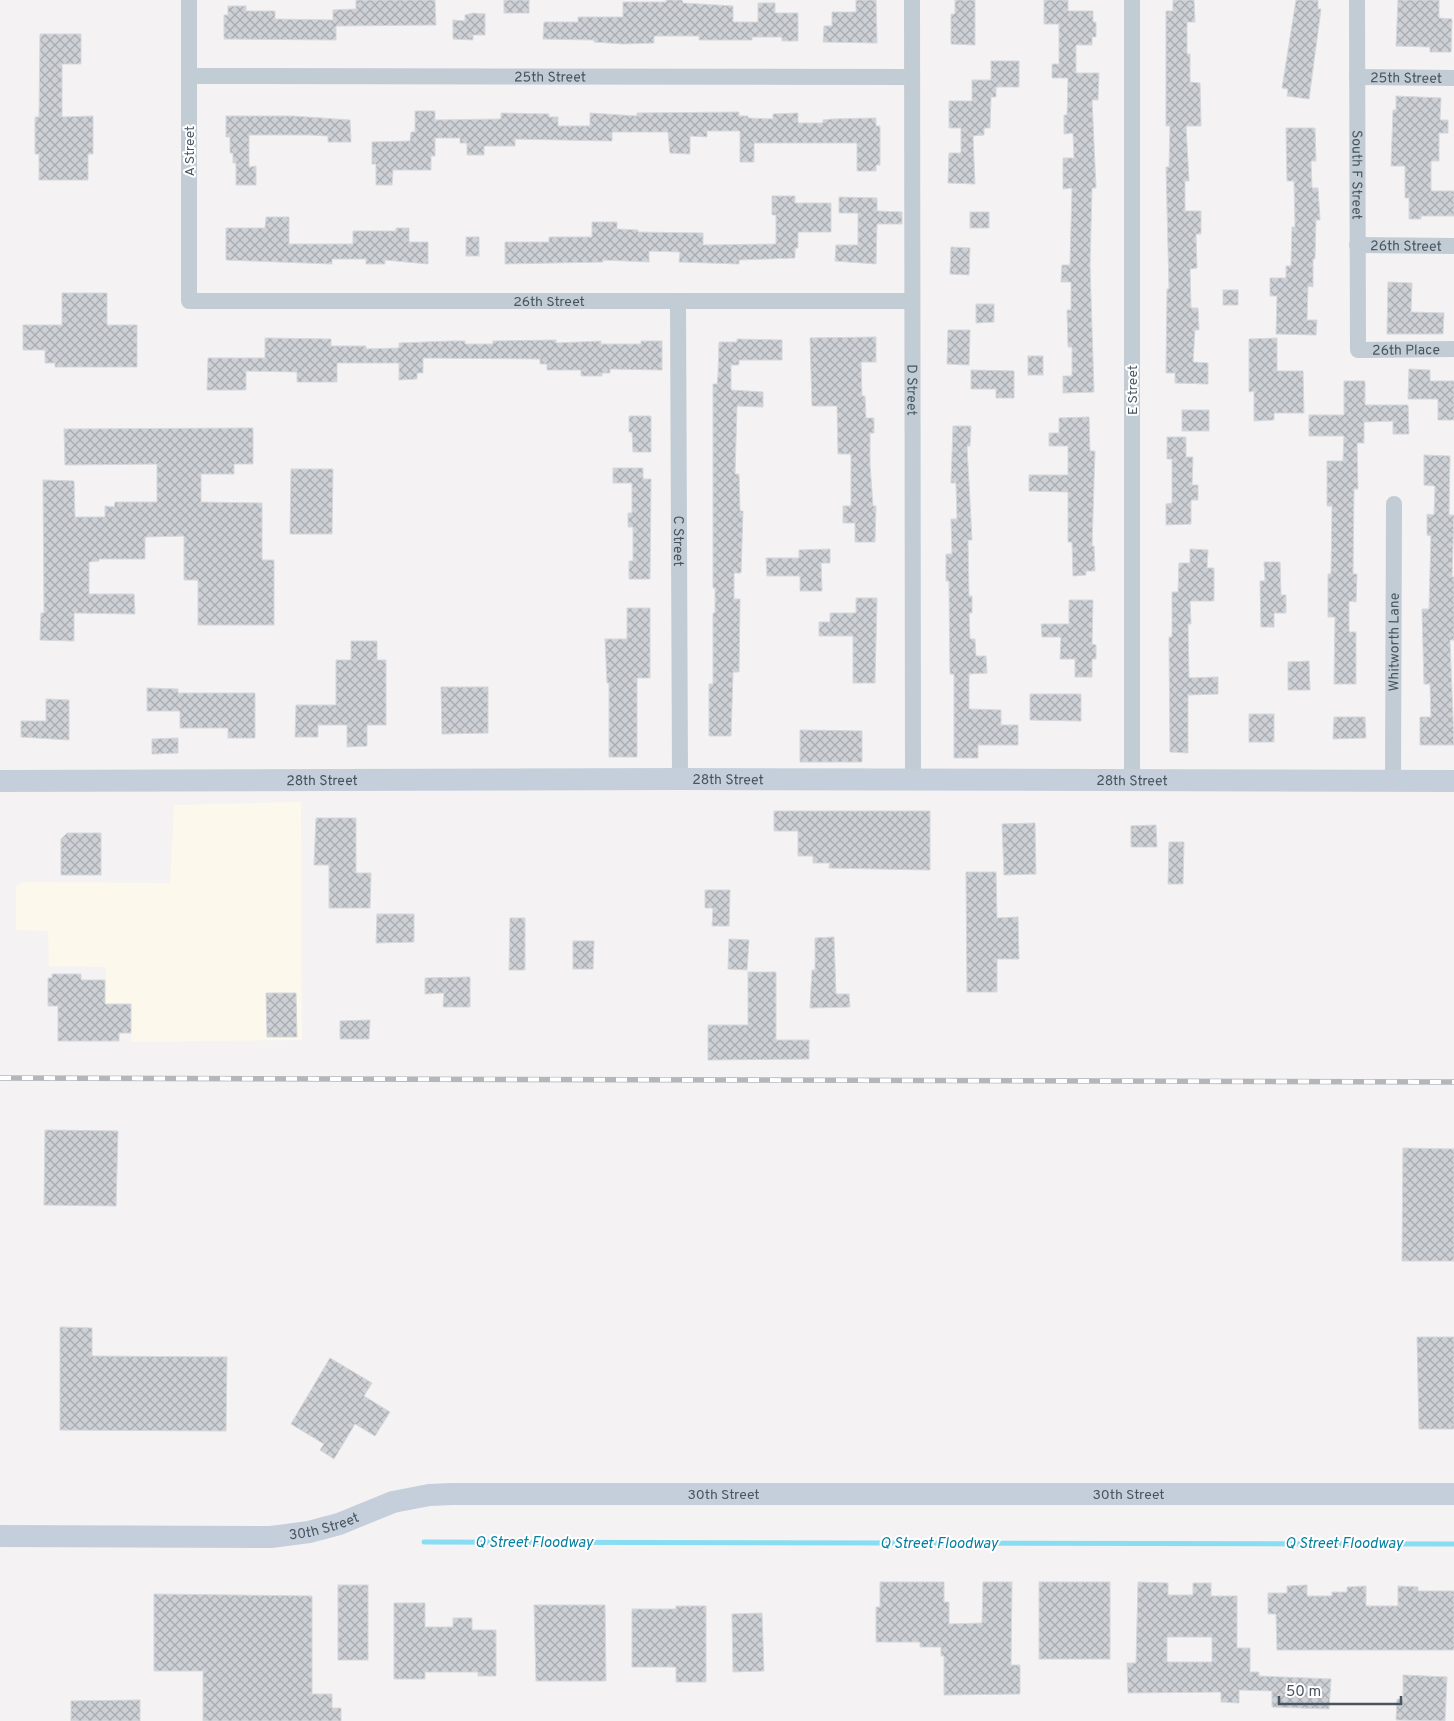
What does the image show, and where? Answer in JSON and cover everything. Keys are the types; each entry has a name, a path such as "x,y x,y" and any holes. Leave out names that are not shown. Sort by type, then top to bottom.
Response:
{"main road":[{"name":"28th Street","path":"0,781 680,779 1454,781"},
{"name":"30th Street","path":"0,1536 271,1537 309,1532 339,1524 393,1502 429,1495 452,1494 1454,1494"}],"street":[{"name":"A Street","path":"188,301 189,0"},
{"name":"D Street","path":"912,0 913,780"},
{"name":"E Street","path":"1132,0 1132,780"},
{"name":"South F Street","path":"1357,0 1358,350"},
{"name":"25th Street","path":"189,76 912,77"},
{"name":"25th Street","path":"1357,77 1454,78"},
{"name":"26th Street","path":"1357,246 1454,246"},
{"name":"26th Street","path":"188,301 911,301"},
{"name":"C Street","path":"678,302 680,779"},
{"name":"26th Place","path":"1358,350 1454,350"},
{"name":"Whitworth Lane","path":"1392,781 1394,504"}],"shaded area":[{"path":"301,802 302,1040 131,1042 131,1004 105,1004 106,967 49,966 48,931 16,930 16,886 23,882 170,883 174,805"}],"building":[{"path":"356,0 435,0 436,25 336,26 336,40 224,39 224,15 228,15 228,6 246,6 246,11 275,11 275,19 333,20 333,10 356,9"},
{"path":"504,0 529,0 529,13 504,13"},
{"path":"666,0 733,6 733,22 758,22 758,3 775,3 775,13 798,13 798,41 782,41 782,37 752,37 752,40 699,40 699,36 654,36 654,43 623,44 594,42 594,40 543,39 544,22 578,22 578,17 623,17 623,2 666,2"},
{"path":"856,0 876,0 877,43 823,42 824,26 832,26 832,12 856,12"},
{"path":"955,0 975,0 975,45 951,44 951,14 955,14"},
{"path":"1044,0 1068,0 1068,11 1093,11 1093,22 1096,22 1096,37 1092,37 1092,45 1076,45 1076,73 1099,73 1098,100 1092,100 1096,188 1092,188 1090,266 1094,392 1063,393 1063,376 1072,376 1072,347 1068,347 1067,310 1071,310 1071,282 1061,282 1062,265 1070,265 1072,188 1063,189 1063,158 1074,158 1073,133 1064,134 1064,115 1067,115 1068,78 1052,78 1052,64 1059,64 1059,24 1044,24"},
{"path":"1173,0 1194,0 1195,22 1187,22 1187,54 1190,54 1190,82 1200,83 1201,126 1186,126 1189,181 1185,181 1185,211 1201,211 1201,234 1196,234 1197,268 1190,269 1191,308 1198,308 1199,330 1195,330 1193,362 1208,363 1208,384 1175,383 1175,373 1166,373 1167,289 1169,289 1166,167 1169,167 1170,126 1166,126 1166,11 1173,11"},
{"path":"1296,0 1318,0 1318,9 1321,9 1309,99 1287,96 1288,89 1282,88"},
{"path":"1398,0 1439,0 1439,18 1452,19 1451,52 1430,52 1430,47 1396,46"},
{"path":"473,13 485,14 485,35 473,35 473,40 453,39 453,20 465,21 465,15"},
{"path":"40,34 81,34 81,64 62,64 62,117 93,116 93,154 88,154 88,180 39,180 39,154 35,154 35,117 39,117"},
{"path":"991,61 1019,61 1019,87 996,87 996,97 991,97 990,128 984,128 984,135 973,136 975,184 948,183 949,153 961,153 961,128 949,128 949,101 972,101 972,80 991,80"},
{"path":"1396,96 1441,98 1440,120 1448,120 1448,133 1439,133 1439,161 1431,161 1431,191 1454,191 1454,216 1421,216 1421,219 1409,219 1409,198 1405,198 1405,166 1391,166 1393,110 1396,110"},
{"path":"415,111 435,111 435,120 501,119 501,113 549,114 549,117 558,117 558,126 590,126 590,113 637,116 637,113 739,112 739,116 748,116 748,118 773,119 773,114 798,113 798,123 823,123 823,120 832,119 876,118 876,126 880,126 880,165 876,165 876,171 857,171 857,143 754,143 754,162 740,162 740,131 707,131 707,137 690,136 690,154 670,153 668,132 612,132 612,141 515,139 515,146 484,146 484,155 467,155 467,143 460,143 460,138 435,138 435,156 431,156 431,170 393,170 392,185 376,185 376,164 372,164 372,142 410,141 411,132 415,132"},
{"path":"226,116 293,116 350,120 351,142 328,142 328,136 249,135 249,167 256,166 256,185 236,185 236,163 233,163 233,153 230,153 230,137 226,137"},
{"path":"1286,128 1315,128 1316,161 1311,161 1312,188 1318,188 1320,220 1316,220 1313,287 1308,286 1307,320 1317,320 1316,335 1276,334 1277,296 1270,296 1270,278 1286,278 1286,266 1291,266 1292,227 1295,227 1294,181 1287,181"},
{"path":"772,196 795,196 795,203 831,203 831,232 798,232 798,248 795,248 795,258 739,260 739,264 679,262 680,252 649,251 649,262 603,260 603,262 505,264 505,242 549,242 549,237 592,237 592,222 617,222 617,229 638,230 638,232 703,233 703,245 776,244 776,215 772,215"},
{"path":"839,197 877,198 877,211 902,212 902,224 877,224 876,264 835,261 836,245 858,245 858,213 839,213"},
{"path":"970,212 989,212 989,228 970,228"},
{"path":"266,217 289,217 289,244 353,244 353,231 396,231 396,228 409,228 409,242 428,242 428,264 385,260 385,264 366,264 366,259 332,259 332,264 226,260 226,228 265,228"},
{"path":"466,237 479,237 479,256 466,256"},
{"path":"951,247 970,248 969,275 950,274"},
{"path":"1388,282 1412,283 1411,312 1444,313 1443,334 1387,334"},
{"path":"1223,290 1238,290 1238,305 1223,305"},
{"path":"62,293 107,293 107,325 137,325 137,367 55,367 55,363 45,363 45,350 23,350 23,325 62,325"},
{"path":"976,304 994,304 994,322 976,323"},
{"path":"948,330 970,330 969,365 947,364"},
{"path":"876,337 876,362 861,362 862,396 865,396 866,418 874,418 874,433 870,433 870,465 873,506 876,506 875,542 855,542 855,523 843,523 843,506 851,506 851,454 838,454 837,406 812,406 810,338"},
{"path":"265,338 331,339 331,346 366,346 366,349 399,348 399,343 452,341 465,341 465,344 493,344 493,341 556,340 556,343 601,341 601,344 641,344 641,341 662,341 662,370 610,369 610,373 602,373 602,376 581,376 581,370 547,370 547,364 540,364 540,359 423,358 423,373 417,373 417,379 399,380 399,363 337,363 337,382 297,382 297,372 246,371 246,390 207,390 208,358 265,358"},
{"path":"1277,338 1277,371 1303,371 1304,413 1274,413 1274,420 1254,421 1254,391 1249,392 1249,339"},
{"path":"737,339 782,340 782,360 739,360 739,365 731,365 731,390 763,392 763,407 737,406 735,474 739,474 740,511 743,511 741,573 734,573 734,599 740,599 739,672 733,672 731,736 709,736 709,684 713,684 713,613 715,613 715,588 713,588 713,384 717,384 719,342 737,342"},
{"path":"1028,356 1043,356 1043,375 1028,375"},
{"path":"1409,369 1430,370 1430,381 1454,381 1454,420 1438,420 1438,399 1408,399"},
{"path":"971,370 1014,371 1014,398 996,398 996,389 971,389"},
{"path":"1344,381 1365,381 1365,405 1408,405 1409,434 1393,434 1393,421 1364,422 1364,443 1357,443 1358,489 1354,489 1353,574 1357,574 1356,602 1349,601 1349,632 1356,632 1356,684 1334,684 1335,617 1328,617 1328,574 1331,574 1332,506 1327,506 1327,461 1343,461 1344,436 1309,436 1309,415 1344,415"},
{"path":"1182,410 1209,410 1209,431 1182,431"},
{"path":"629,416 651,416 651,452 633,452 632,432 629,432"},
{"path":"1089,417 1090,451 1095,451 1092,546 1094,546 1095,571 1086,571 1086,575 1073,576 1072,542 1068,542 1068,492 1029,491 1029,475 1068,475 1068,446 1049,446 1049,433 1059,433 1059,418"},
{"path":"953,426 971,426 970,446 967,446 972,540 968,540 969,596 972,596 972,613 969,613 970,639 975,639 976,656 986,656 987,673 969,674 969,709 1001,710 1001,725 1018,725 1018,745 978,745 978,758 954,758 954,674 950,674 949,581 946,581 946,554 952,554 951,519 957,519 956,483 951,483"},
{"path":"253,428 253,464 234,464 234,474 201,474 201,502 262,503 262,560 274,560 274,625 198,625 198,580 184,580 184,536 145,537 145,559 99,559 99,561 89,562 89,594 134,594 135,614 74,613 74,641 40,640 41,613 44,613 43,480 74,481 75,517 105,517 105,506 114,507 115,502 157,502 157,464 65,465 64,429"},
{"path":"1167,437 1186,437 1186,457 1193,457 1192,485 1198,485 1198,500 1191,500 1191,524 1166,525 1166,504 1172,503 1172,459 1167,459"},
{"path":"1424,455 1450,456 1449,515 1454,515 1452,577 1454,577 1454,640 1450,640 1454,745 1420,745 1420,717 1431,717 1430,684 1424,684 1422,609 1429,609 1431,536 1427,535 1427,514 1434,515 1435,486 1424,485"},
{"path":"613,468 643,468 643,479 651,479 650,579 629,579 629,561 633,561 633,527 628,527 628,513 632,513 632,483 613,483"},
{"path":"291,469 333,469 332,534 290,534"},
{"path":"830,549 830,563 821,563 822,591 800,591 800,576 767,576 766,558 799,558 799,550"},
{"path":"1190,549 1208,550 1207,568 1214,568 1214,601 1190,601 1191,624 1188,624 1189,678 1218,677 1218,694 1188,695 1188,753 1170,752 1169,637 1172,637 1172,592 1178,592 1179,563 1190,563"},
{"path":"1264,562 1280,562 1281,595 1286,595 1286,613 1274,613 1274,627 1261,627 1260,581 1265,581"},
{"path":"856,598 877,598 875,683 853,683 853,636 819,636 819,622 830,622 830,613 856,613"},
{"path":"1069,600 1093,600 1092,644 1096,645 1096,659 1092,659 1092,677 1075,677 1075,659 1060,659 1061,637 1042,637 1041,624 1069,624"},
{"path":"627,608 650,608 650,678 637,678 637,757 609,757 609,683 607,683 605,639 627,639"},
{"path":"351,641 377,641 377,660 386,660 386,725 367,725 367,746 347,747 347,725 318,725 318,737 295,737 296,705 336,705 336,660 351,660"},
{"path":"1309,661 1310,690 1288,690 1288,662"},
{"path":"441,687 488,687 488,733 442,734"},
{"path":"147,688 178,689 178,693 255,693 255,738 228,738 228,728 180,728 180,711 147,711"},
{"path":"1030,694 1081,694 1081,721 1030,720"},
{"path":"46,699 69,700 69,740 21,737 21,721 46,721"},
{"path":"1249,714 1274,714 1274,742 1249,742"},
{"path":"1334,717 1365,717 1366,738 1333,739"},
{"path":"800,730 862,731 862,762 800,762"},
{"path":"178,738 178,753 152,754 152,739"},
{"path":"774,811 930,811 930,870 829,868 830,863 813,863 813,856 798,856 798,831 774,831"},
{"path":"316,818 356,818 356,873 371,873 370,908 329,908 329,865 314,865"},
{"path":"1035,823 1036,874 1004,875 1002,824"},
{"path":"1156,825 1157,847 1131,847 1131,826"},
{"path":"67,833 101,833 101,875 61,875 61,839"},
{"path":"1169,842 1184,842 1183,884 1168,884"},
{"path":"966,872 996,872 997,918 1018,917 1019,959 997,959 997,992 967,992"},
{"path":"705,890 730,890 729,926 712,926 713,908 705,908"},
{"path":"377,914 414,914 414,942 376,943"},
{"path":"510,918 525,918 525,970 509,970"},
{"path":"834,937 836,994 849,994 850,1007 810,1008 812,970 815,970 815,938"},
{"path":"729,939 749,940 747,970 728,969"},
{"path":"573,941 594,941 593,969 573,969"},
{"path":"748,972 776,972 776,1040 809,1040 809,1059 708,1060 708,1025 748,1025"},
{"path":"52,974 81,974 81,980 105,980 105,1004 131,1004 131,1033 119,1033 119,1041 58,1041 58,1006 48,1006 48,978 52,978"},
{"path":"470,977 470,1007 443,1007 444,993 425,994 425,978"},
{"path":"266,993 296,993 297,1037 267,1037"},
{"path":"370,1020 369,1039 340,1039 340,1021"},
{"path":"45,1130 118,1131 116,1206 44,1205"},
{"path":"1403,1148 1454,1149 1454,1261 1402,1261"},
{"path":"60,1327 92,1328 92,1356 227,1357 226,1431 60,1430"},
{"path":"1417,1337 1454,1337 1454,1429 1419,1429"},
{"path":"330,1358 372,1383 364,1396 390,1412 375,1436 355,1424 334,1459 320,1450 324,1444 291,1424"},
{"path":"880,1582 944,1582 944,1602 949,1602 949,1624 982,1623 983,1582 1012,1582 1011,1665 1020,1665 1020,1694 944,1695 944,1656 941,1656 941,1647 920,1647 920,1642 876,1642 876,1607 880,1607"},
{"path":"1039,1582 1110,1582 1110,1659 1039,1659"},
{"path":"1138,1582 1168,1583 1168,1595 1193,1595 1193,1583 1211,1583 1211,1596 1237,1596 1237,1648 1250,1648 1250,1672 1259,1672 1259,1676 1331,1679 1329,1709 1272,1707 1272,1691 1239,1690 1239,1703 1221,1702 1221,1692 1128,1693 1127,1663 1136,1663","holes":["1167,1637 1212,1637 1212,1662 1167,1662"]},
{"path":"338,1585 368,1585 368,1660 338,1660"},
{"path":"1307,1585 1307,1596 1332,1596 1332,1592 1347,1592 1347,1587 1366,1586 1366,1606 1398,1606 1398,1586 1418,1587 1418,1591 1454,1591 1454,1650 1277,1650 1276,1614 1268,1614 1268,1593 1287,1593 1287,1586"},
{"path":"154,1594 312,1596 312,1694 332,1694 332,1708 341,1708 341,1721 203,1721 203,1671 154,1671"},
{"path":"394,1603 425,1603 425,1627 453,1627 453,1618 472,1618 472,1630 496,1630 496,1676 478,1676 478,1672 425,1672 425,1679 394,1679"},
{"path":"534,1605 605,1605 606,1681 536,1681"},
{"path":"676,1606 706,1606 706,1682 676,1682 676,1667 632,1667 632,1609 676,1609"},
{"path":"762,1613 764,1671 733,1672 732,1614"},
{"path":"1403,1675 1447,1677 1445,1721 1396,1720 1397,1699 1403,1699"},
{"path":"140,1700 140,1721 71,1721 71,1701"}],"waterway":[{"name":"Q Street Floodway","path":"424,1542 1454,1544"}],"railway":[{"path":"0,1078 1454,1082"}]}
